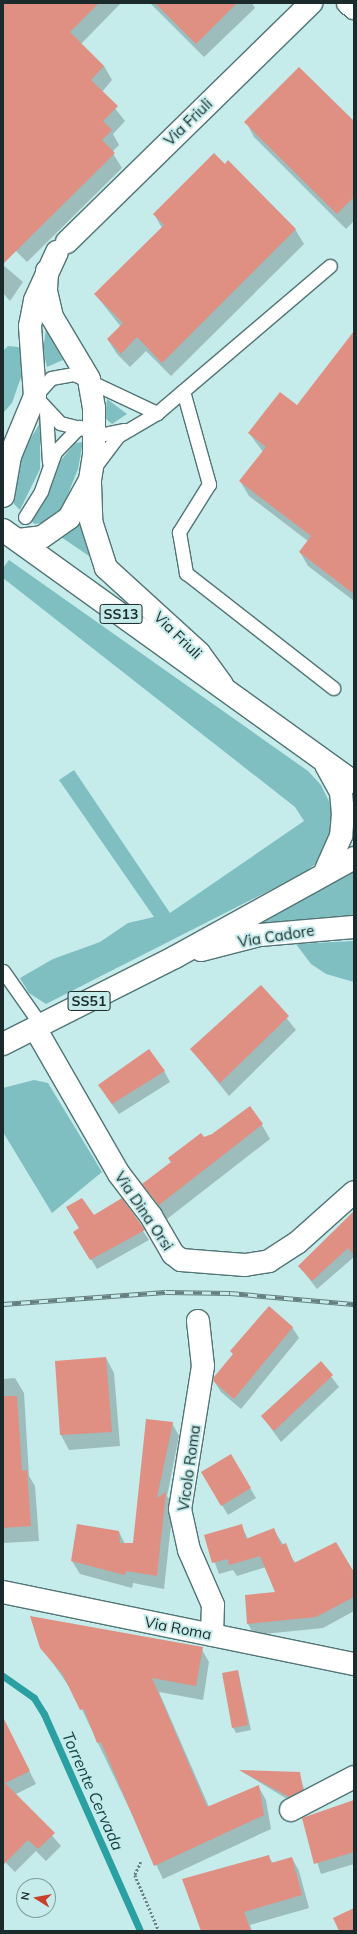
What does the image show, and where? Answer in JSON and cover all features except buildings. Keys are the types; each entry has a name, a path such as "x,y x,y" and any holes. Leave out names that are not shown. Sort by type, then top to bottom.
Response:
{"street":[{"name":"Via Friuli","path":"3,496 10,456 37,405 30,326 39,285 47,271 62,247 311,3"},
{"path":"348,3 354,8"},
{"name":"Via Friuli","path":"47,271 46,290 52,317 89,379 87,429 91,521 106,568 199,653 224,688"},
{"path":"3,426 37,405"},
{"name":"Via Friuli","path":"10,535 42,537 56,530 81,501 90,480"},
{"name":"Via Friuli","path":"10,535 354,782"},
{"path":"322,759 341,792 343,814 341,836 326,870"},
{"name":"Via Cadore","path":"3,1044 175,957 326,870 354,858"},
{"name":"Via Cadore","path":"175,957 260,935 354,927"},
{"name":"Via Dina Orsi","path":"38,1027 119,1174 151,1216 173,1254 181,1260 245,1264 269,1261 297,1242 354,1192"},
{"name":"Vicolo Roma","path":"198,1321 203,1366 180,1509 189,1550 213,1605 212,1635"},
{"name":"Via Roma","path":"3,1592 354,1664"},
{"path":"291,1810 354,1777"}],"lane":[{"path":"90,480 108,446 131,428 157,413 330,266"},
{"path":"49,465 37,405 54,376 74,374 89,379 157,413"},
{"path":"183,391 209,484 179,532 186,573 333,688"},
{"path":"37,405 60,423 110,434 131,428"},
{"path":"25,517 41,491 49,465 55,452 87,429"},
{"path":"3,971 38,1027"}],"path":[{"path":"142,1862 135,1875 159,1931"}],"shaded area":[{"path":"46,329 63,360 47,367 43,350"},
{"path":"8,346 18,347 21,351 21,377 12,403 3,413 3,351"},
{"path":"107,399 127,414 112,424 105,418"},
{"path":"40,423 40,469 20,510 14,504 15,476 23,451"},
{"path":"83,442 78,469 62,509 48,522 35,524 31,521 45,500 58,464 75,443"},
{"path":"81,516 92,558 61,537"},
{"path":"9,560 308,771 321,785 335,814 334,830 320,860 304,873 46,1004 29,993 20,978 53,959 100,942 128,923 154,917 59,780 74,770 170,913 304,821 295,807 3,578 3,568"},
{"path":"354,871 354,917 243,926 330,883"},
{"path":"354,941 354,982 326,974 311,964 296,944"},
{"path":"34,1080 48,1083 102,1172 52,1213 3,1132 3,1088"}],"waterway":[{"name":"Torrente Cervada","path":"3,1676 34,1698 44,1714 140,1931"}],"railway":[{"path":"3,1304 166,1292 230,1293 354,1304"}]}
